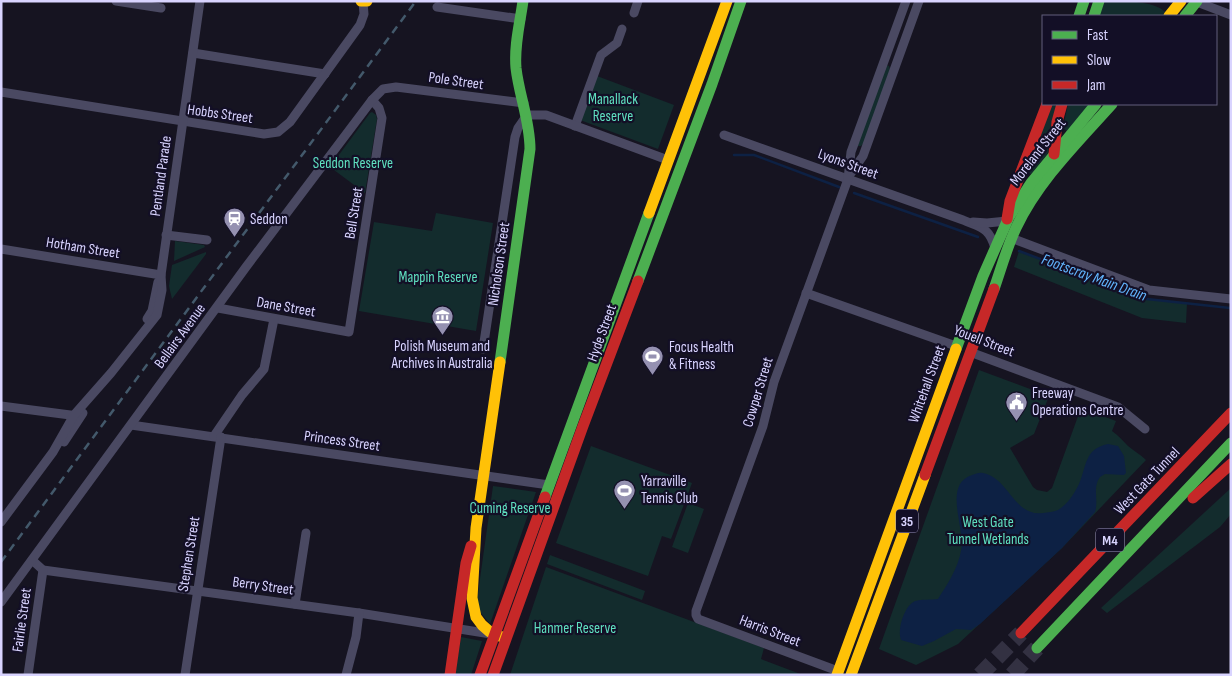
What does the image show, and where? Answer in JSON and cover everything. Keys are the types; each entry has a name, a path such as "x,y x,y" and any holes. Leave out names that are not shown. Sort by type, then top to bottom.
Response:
{"main road":[{"path":"362,2 368,1"},
{"name":"Nicholson Street","path":"494,635 480,623 474,614 472,600 473,575 476,532 529,158 530,138 527,115 516,65 523,1"},
{"name":"Hyde Street","path":"480,675 727,1"},
{"name":"Hyde Street","path":"493,675 741,1"},
{"path":"1079,15 1084,1"},
{"path":"1094,15 1100,1"},
{"path":"1171,15 1181,1"},
{"path":"1186,15 1196,2"},
{"name":"Whitehall Street","path":"844,674 899,506 956,346 1007,221 1010,201 1046,105"},
{"name":"35","path":"1044,186 1054,154 1057,122 1062,105"},
{"name":"Moreland Street","path":"1007,221 1021,196 1095,105"},
{"name":"Moreland Street","path":"1044,186 1068,153 1111,105"},
{"path":"683,119 696,123"},
{"name":"Whitehall Street","path":"844,674 911,511 1011,238 1027,208 1044,186"},
{"name":"Youell Street","path":"956,346 970,352"},
{"path":"1199,448 1231,407"},
{"name":"West Gate Tunnel","path":"1021,633 1231,413"},
{"name":"M4","path":"1037,648 1153,528 1231,443"},
{"path":"1153,528 1179,510 1231,464"},
{"path":"549,484 562,485"},
{"path":"899,506 911,511"},
{"name":"Nicholson Street","path":"450,675 460,628 466,563 476,532"},
{"path":"460,628 473,575"},
{"path":"494,635 506,639"}],"street":[{"path":"116,1 161,8"},
{"name":"Pentland Parade","path":"1,522 53,452 64,441 77,416 94,401 111,373 158,313 162,290 161,274 166,235 200,1"},
{"path":"634,12 638,1"},
{"name":"Cowper Street","path":"848,179 851,152 906,1"},
{"name":"Cowper Street","path":"696,613 763,426 774,382 806,293 848,179 863,156 919,1"},
{"name":"Hobbs Street","path":"1,92 264,134 278,132 297,113 360,25 364,14 362,2"},
{"path":"1196,2 1231,15"},
{"path":"436,6 520,19"},
{"path":"575,126 601,55 617,44 622,29"},
{"path":"193,53 325,74"},
{"name":"Pole Street","path":"383,89 396,86 524,103"},
{"name":"Bellairs Avenue","path":"1,602 372,100 383,89"},
{"name":"Bell Street","path":"349,332 382,118 379,108 372,100"},
{"path":"483,349 515,136 527,115 543,114 668,160"},
{"name":"Lyons Street","path":"724,135 963,220 989,233 995,248"},
{"name":"Lyons Street","path":"963,220 987,223 1007,221"},
{"name":"Pentland Parade","path":"166,235 207,240"},
{"path":"1011,238 1149,290 1231,298"},
{"name":"Hotham Street","path":"1,249 161,274"},
{"name":"Youell Street","path":"806,293 956,346"},
{"name":"Dane Street","path":"218,308 349,332"},
{"name":"Stephen Street","path":"185,675 198,590 217,437 242,395 264,369 274,319"},
{"name":"Youell Street","path":"970,352 1118,407 1144,429"},
{"path":"1,406 77,416"},
{"name":"Princess Street","path":"131,425 549,484"},
{"path":"295,604 306,533"},
{"path":"32,560 43,570"},
{"name":"Berry Street","path":"43,570 359,613 494,635"},
{"name":"Fairlie Street","path":"28,675 43,570"},
{"path":"346,675 356,637 359,613"},
{"name":"Harris Street","path":"696,613 698,619 844,674"}],"green space":[{"path":"1105,1 1146,3 1166,13 1164,15 1099,15"},
{"path":"886,65 890,69 864,143 858,146 857,142"},
{"name":"Manallack Reserve","path":"597,76 674,105 658,149 580,120"},
{"path":"1051,105 1057,105 1049,133 1048,153 1031,174 1025,171"},
{"path":"1068,105 1089,105 1067,131 1063,128"},
{"name":"Seddon Reserve","path":"372,112 376,115 377,119 365,193 330,167"},
{"name":"Mappin Reserve","path":"436,213 493,223 476,331 359,311 374,222 432,231"},
{"path":"175,241 204,245 205,247 174,261"},
{"path":"1019,251 1147,299 1187,303 1186,323 1142,318 1014,267"},
{"path":"206,252 172,299 169,286 172,265"},
{"name":"West Gate Tunnel Wetlands","path":"979,370 1049,396 1034,434 1010,448 1033,487 1037,490 1047,492 1052,488 1081,408 1116,421 1112,431 1146,460 1062,548 958,644 916,665 879,649"},
{"name":"Yarraville Tennis Club","path":"591,446 692,483 671,539 662,536 648,576 556,543"},
{"name":"Cuming Reserve","path":"493,486 536,492 490,624 476,607"},
{"path":"1231,488 1231,514 1220,527 1107,613 1101,608"},
{"path":"688,503 704,509 688,553 672,547"},
{"path":"550,555 645,591 642,600 547,564"},
{"name":"Hanmer Reserve","path":"546,567 764,648 761,659 803,675 510,675"},
{"path":"461,637 482,641 471,675 455,675"}],"water":[{"path":"1108,444 1118,446 1124,456 1126,473 1124,475 1105,474 1100,477 1096,485 1095,512 1062,548 980,624 971,630 956,629 922,646 901,640 901,625 908,608 915,601 938,599 957,564 962,542 957,497 958,488 963,480 979,473 992,476 1025,509 1033,513 1054,511 1065,505 1073,495 1090,454 1100,446"}],"waterway":[{"name":"Footscray Main Drain","path":"734,155 754,155 839,187"},
{"name":"Footscray Main Drain","path":"854,193 978,237"},
{"name":"Footscray Main Drain","path":"1019,251 1147,299 1230,308"}],"tunnel":[{"path":"980,675 1021,633"},
{"path":"1012,675 1037,648"}],"railway":[{"path":"1,562 416,1"}],"traffic: fast":[{"path":"500,362 530,149 530,139 516,68 517,42 523,1"},
{"path":"638,281 741,1"},
{"path":"1079,15 1084,1"},
{"path":"1094,15 1099,1"},
{"path":"1186,15 1197,1"},
{"path":"956,349 983,276 1009,217 1031,183 1095,105"},
{"path":"994,289 1013,235 1035,194 1072,148 1111,105"},
{"path":"545,497 649,213"},
{"path":"1037,648 1231,443"}],"traffic: slow":[{"path":"361,1 367,1"},
{"path":"649,213 727,1"},
{"path":"1170,15 1181,1"},
{"path":"837,675 956,349"},
{"path":"500,362 476,528 472,598 476,617 482,625 490,632 502,637"},
{"path":"851,675 925,475"}],"traffic: jam":[{"path":"1007,219 1010,201 1047,105"},
{"path":"1054,154 1057,122 1062,105"},
{"path":"493,675 583,426 638,281"},
{"path":"925,475 994,289"},
{"path":"1021,633 1231,413"},
{"path":"1193,498 1231,464"},
{"path":"480,675 545,497"},
{"path":"450,675 466,563 471,546"}],"place":[{"name":"Seddon","path":"234,238"},
{"name":"Polish Museum and Archives in Australia","path":"442,336"},
{"name":"Focus Health & Fitness","path":"653,375"},
{"name":"Freeway Operations Centre","path":"1016,421"},
{"name":"Yarraville Tennis Club","path":"625,509"}]}
